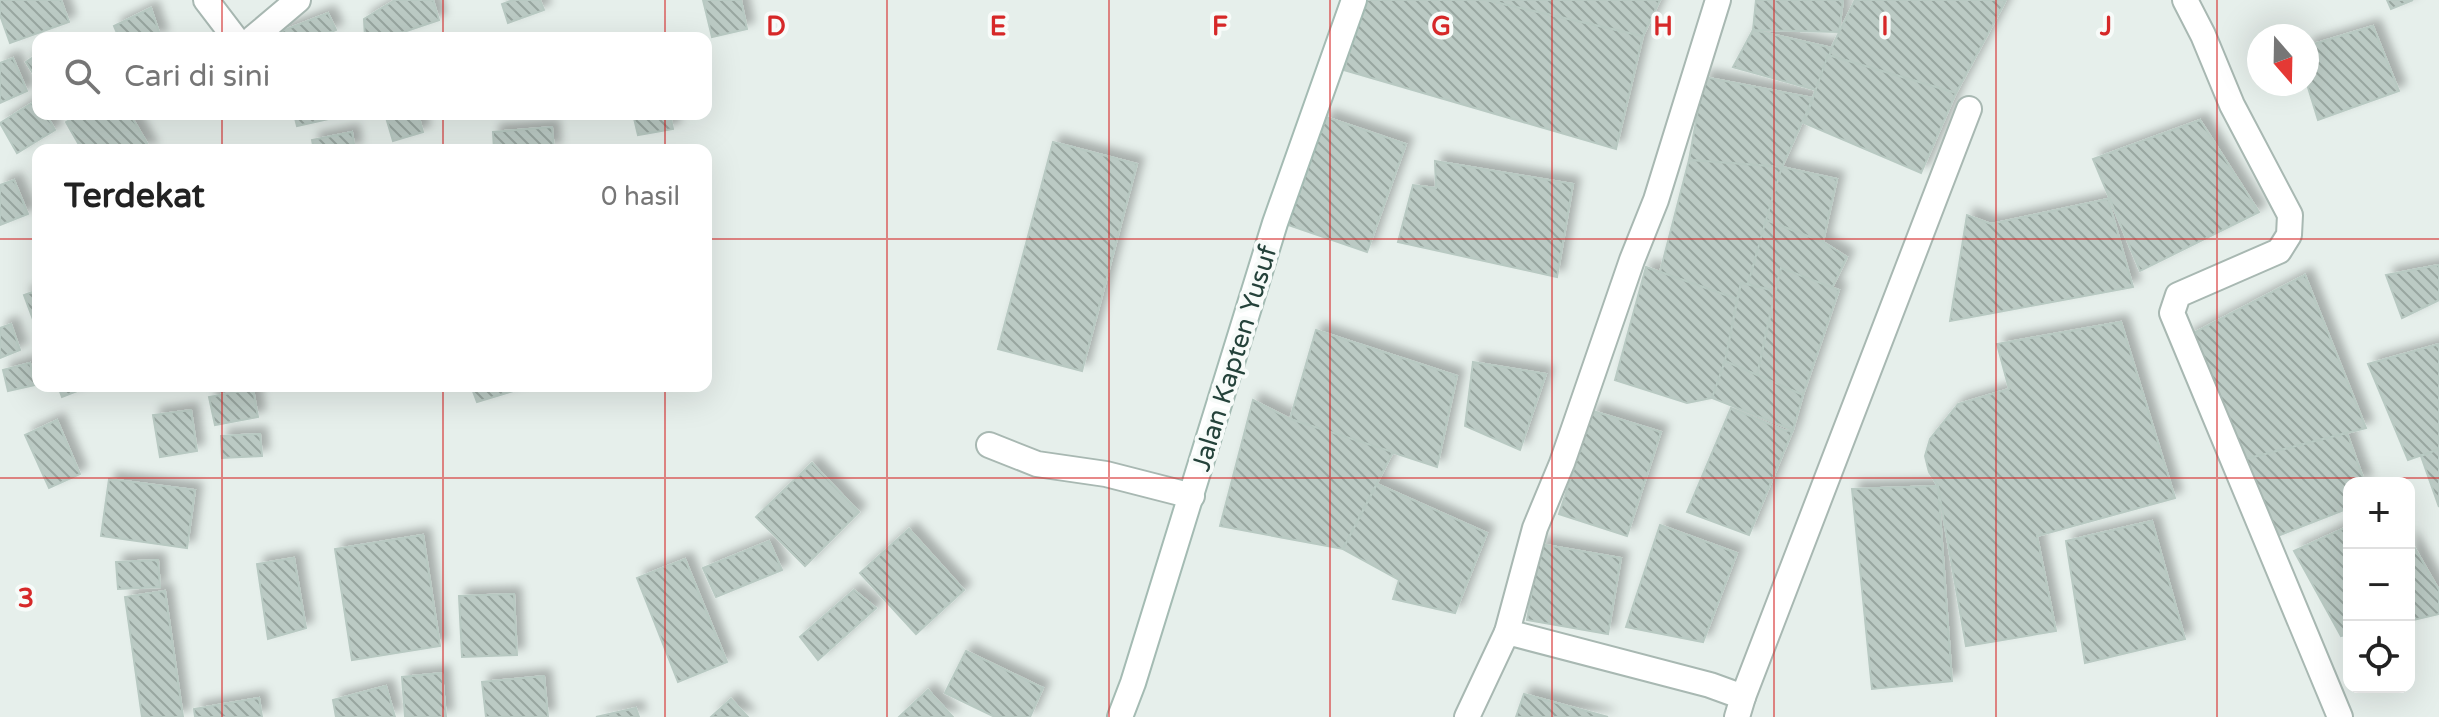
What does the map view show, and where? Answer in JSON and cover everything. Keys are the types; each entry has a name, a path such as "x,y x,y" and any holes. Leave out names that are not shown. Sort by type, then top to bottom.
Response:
{"street":[{"path":"206,0 230,32"},
{"path":"260,32 298,0"},
{"name":"Jalan Kapten Yusuf","path":"1120,717 1192,496 1275,223 1354,0"},
{"path":"1467,717 1507,632 1535,528 1568,449 1656,200 1718,0"},
{"path":"2185,0 2232,105 2290,215 2289,235 2279,251 2178,295 2172,313 2340,717"},
{"path":"1507,632 1710,685 1740,707 1969,109"},
{"path":"989,445 1037,464 1106,474 1192,496"}],"building":[{"path":"0,0 61,0 69,22 32,32 32,35 10,43 0,15"},
{"path":"395,0 433,0 439,20 404,32 365,32 364,19"},
{"path":"513,0 540,0 544,10 508,23 502,4"},
{"path":"703,0 741,0 747,29 712,37"},
{"path":"1367,0 1486,0 1643,36 1616,149 1344,70"},
{"path":"1486,0 1660,0 1643,36"},
{"path":"1756,0 1843,0 1839,32 1753,30"},
{"path":"1855,0 2006,0 1956,93 1828,55"},
{"path":"2387,0 2413,0 2391,9"},
{"path":"151,8 159,32 116,32 114,26"},
{"path":"328,13 336,30 331,32 280,32"},
{"path":"2373,26 2399,91 2318,120 2311,96 2319,96 2319,42"},
{"path":"1753,30 1832,48 1816,90 1733,67"},
{"path":"1828,55 1956,93 1921,173 1804,123"},
{"path":"13,58 27,91 0,103 0,63"},
{"path":"32,58 32,72 26,62"},
{"path":"1704,77 1813,98 1782,167 1689,160"},
{"path":"32,103 32,120 49,120 55,130 17,153 0,123"},
{"path":"1326,117 1406,144 1367,252 1288,225"},
{"path":"134,120 148,144 79,144 66,122"},
{"path":"296,120 324,120 297,126"},
{"path":"387,120 420,120 423,132 393,141"},
{"path":"634,120 671,120 673,129 638,135"},
{"path":"2200,120 2259,212 2140,271 2093,159"},
{"path":"552,127 553,144 494,144 493,132"},
{"path":"352,132 354,144 313,144 312,140"},
{"path":"1053,142 1137,164 1082,371 998,349"},
{"path":"1689,160 1782,167 1748,284 1741,283 1737,299 1660,272"},
{"path":"1435,161 1573,184 1557,277 1398,242 1413,185 1436,188"},
{"path":"1782,167 1837,179 1823,242 1766,220"},
{"path":"14,180 28,214 0,225 0,185"},
{"path":"2108,199 2133,287 1950,321 1967,215 1991,224"},
{"path":"1766,220 1823,242 1847,257 1832,288 1781,268 1775,291 1748,284"},
{"path":"2439,265 2439,300 2402,318 2386,275"},
{"path":"1646,267 1737,299 1725,361 1712,398 1687,403 1615,380"},
{"path":"1781,268 1839,290 1803,395 1757,375"},
{"path":"2305,275 2366,428 2242,460 2186,337"},
{"path":"1741,283 1775,291 1757,375 1725,361"},
{"path":"32,292 32,317 24,295"},
{"path":"2121,322 2175,498 2037,536 2056,631 1966,646 1938,486 1929,472 1925,456 1930,439 1958,404 2009,389 1997,344"},
{"path":"11,324 20,350 0,358 0,328"},
{"path":"1316,330 1457,376 1437,467 1290,419"},
{"path":"2439,344 2439,449 2408,460 2368,364"},
{"path":"1725,361 1803,395 1793,430 1712,398"},
{"path":"1473,362 1546,374 1520,450 1465,426"},
{"path":"30,363 32,386 8,391 3,370"},
{"path":"254,392 258,417 215,425 209,397"},
{"path":"473,392 510,392 477,402"},
{"path":"1253,400 1290,419 1393,452 1343,549 1220,526"},
{"path":"1731,408 1786,431 1793,430 1749,535 1687,512"},
{"path":"191,410 197,451 160,457 153,415"},
{"path":"1593,411 1661,432 1627,536 1559,514"},
{"path":"57,420 80,474 49,488 25,435"},
{"path":"2347,433 2363,477 2343,477 2343,510 2275,537 2242,460"},
{"path":"260,434 262,456 222,458 221,436"},
{"path":"2439,449 2439,507 2421,456"},
{"path":"812,463 859,512 805,566 756,517"},
{"path":"109,479 195,490 187,548 101,536"},
{"path":"1377,484 1487,533 1455,613 1393,599 1399,580 1343,549"},
{"path":"1938,486 1952,681 1872,689 1852,489"},
{"path":"2152,521 2185,639 2085,663 2066,541"},
{"path":"1660,525 1737,553 1703,642 1626,627"},
{"path":"909,529 964,590 916,634 860,573"},
{"path":"2343,529 2343,636 2341,636 2294,551"},
{"path":"423,535 440,646 352,660 335,549"},
{"path":"769,541 782,570 716,597 703,568"},
{"path":"1540,544 1621,558 1608,634 1527,620"},
{"path":"2415,548 2439,590 2439,614 2415,620"},
{"path":"294,558 306,628 268,639 257,564"},
{"path":"685,559 727,662 678,682 637,578"},
{"path":"158,560 160,587 118,589 116,562"},
{"path":"854,590 876,608 818,660 800,637"},
{"path":"165,591 183,717 142,717 125,597"},
{"path":"514,594 517,655 462,657 459,596"},
{"path":"966,651 1043,688 1030,717 995,717 945,693"},
{"path":"442,673 446,717 405,717 402,677"},
{"path":"544,676 548,717 486,717 482,682"},
{"path":"386,686 395,717 336,717 333,700"},
{"path":"928,690 953,717 899,717"},
{"path":"1524,694 1608,717 1516,717"},
{"path":"259,698 262,717 195,717 194,709"},
{"path":"731,699 748,717 711,717"},
{"path":"636,708 639,717 596,717"}]}
